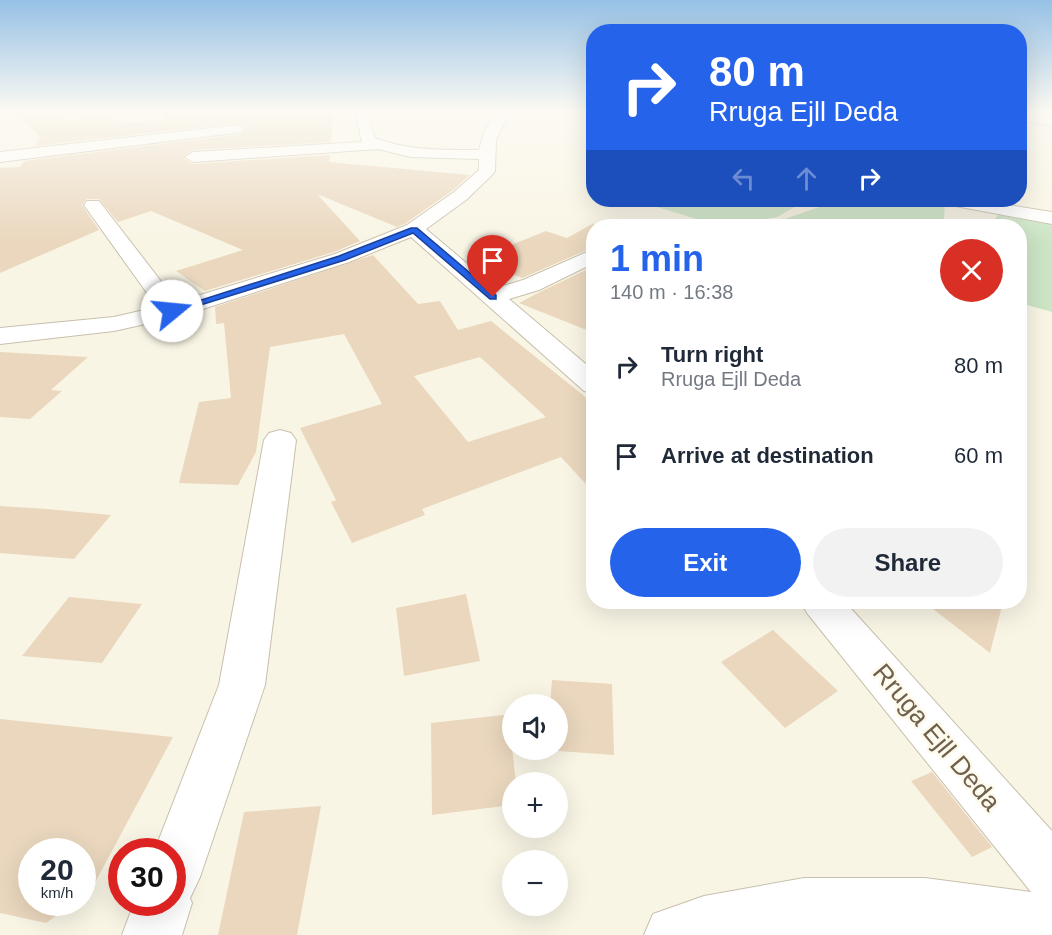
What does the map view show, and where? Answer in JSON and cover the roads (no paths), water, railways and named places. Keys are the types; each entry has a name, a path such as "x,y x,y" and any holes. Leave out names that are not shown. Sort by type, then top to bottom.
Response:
{"street":[{"path":"193,157 229,155"},
{"path":"0,336 114,324 172,311 342,258 414,230 460,196 487,171 485,155 463,155"},
{"path":"93,205 172,311"},
{"path":"990,207 1052,218"},
{"path":"414,230 586,379"},
{"path":"493,297 531,285 586,259"},
{"path":"186,839 242,685 280,440"},
{"name":"Rruga Ejll Deda","path":"827,609 1052,873"},
{"path":"675,935 704,926 804,907 925,907 1052,924"},
{"path":"152,935 159,916"}]}
